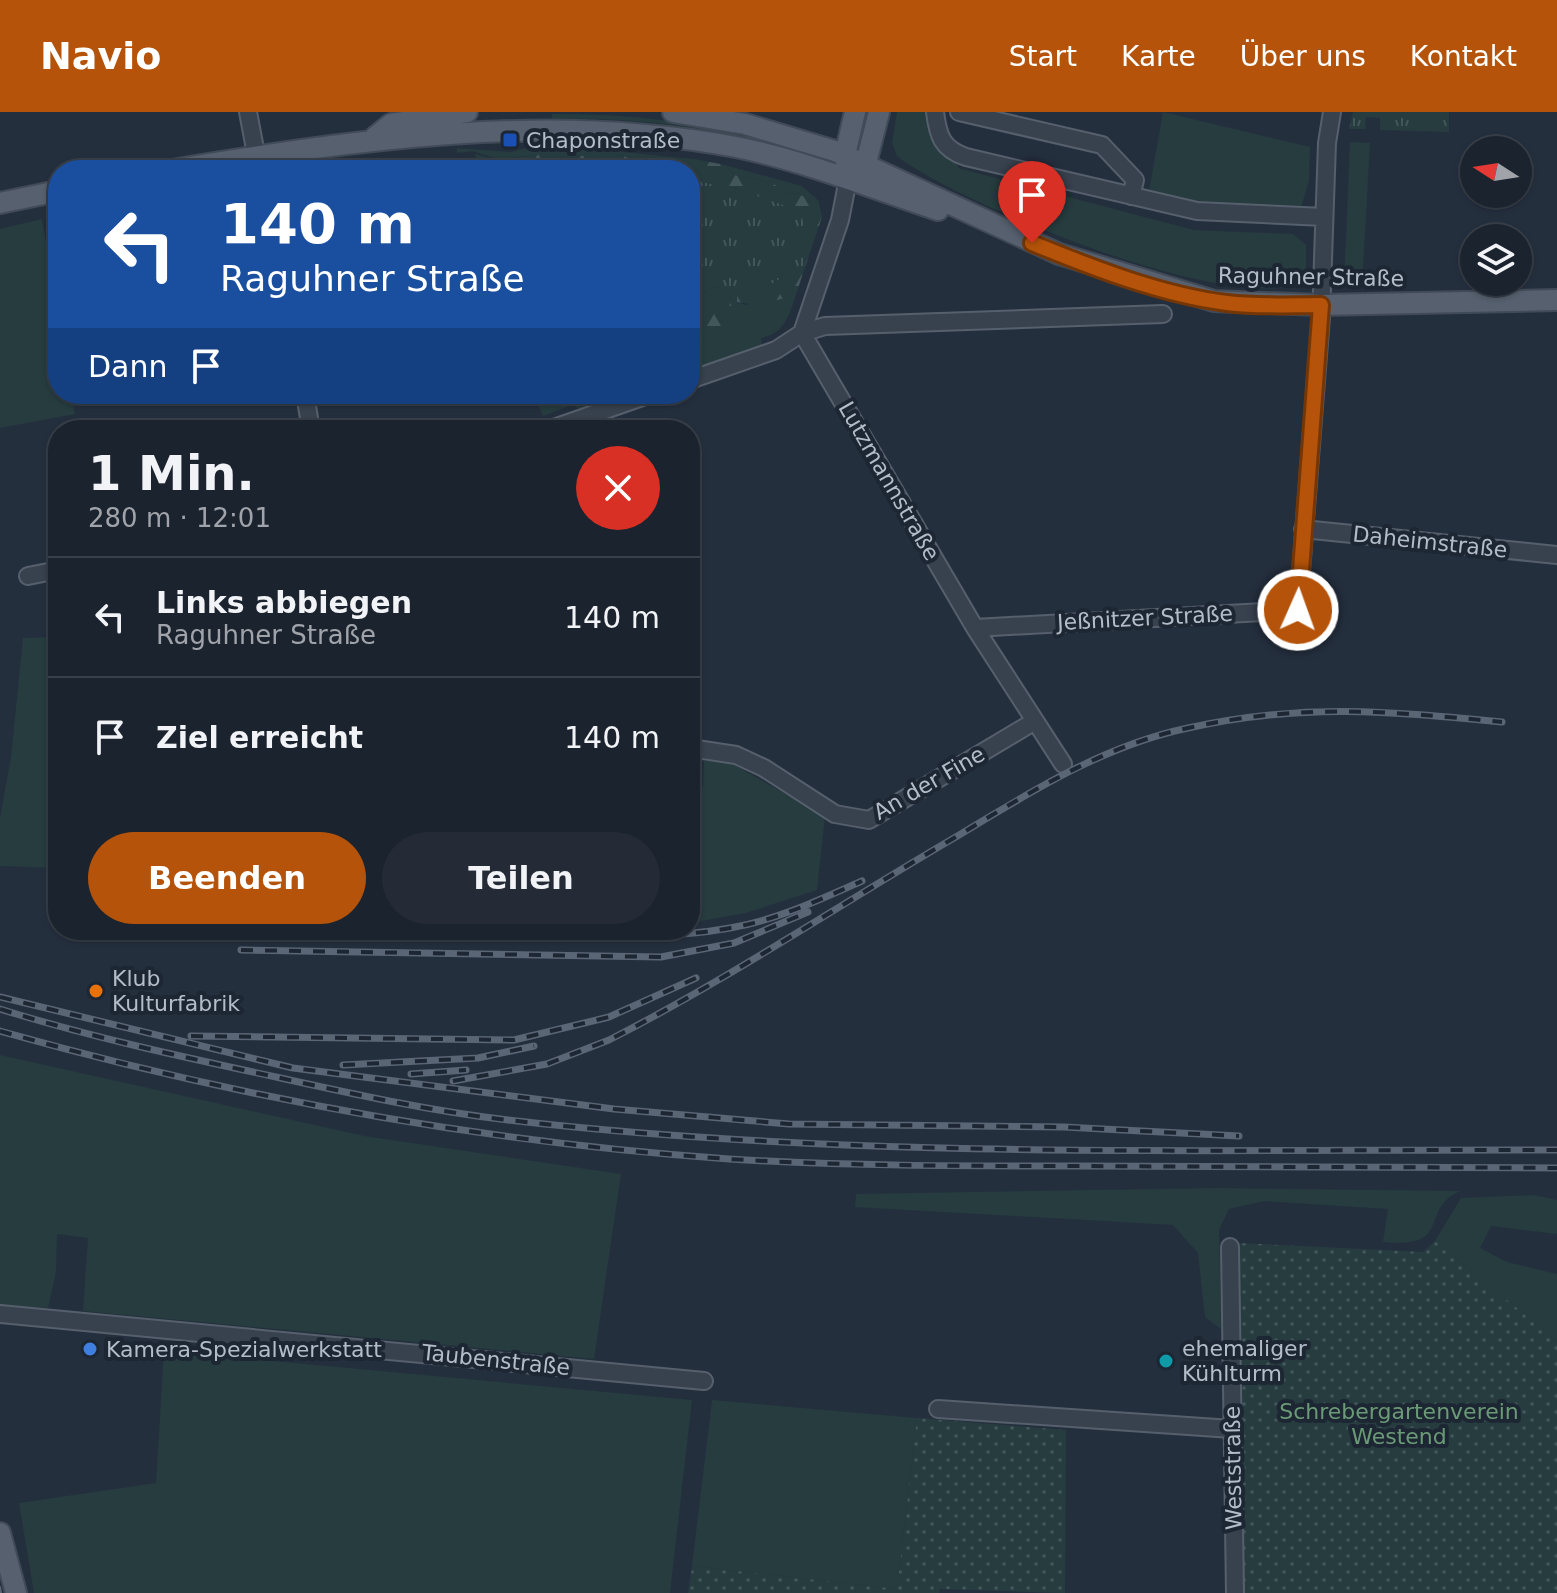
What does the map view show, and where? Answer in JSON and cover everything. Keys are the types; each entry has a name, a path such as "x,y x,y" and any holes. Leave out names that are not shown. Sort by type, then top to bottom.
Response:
{"main road":[{"path":"271,160 375,137 391,124 467,112"},
{"name":"Raguhner Straße","path":"673,112 759,127 845,155 981,221"},
{"path":"848,179 845,155 855,112"},
{"path":"848,179 866,163 879,112"},
{"name":"Raguhner Straße","path":"375,137 549,126 597,128 738,147 981,221 1090,265 1232,304 1557,300"},
{"path":"0,203 48,193"},
{"path":"0,1533 16,1593"}],"street":[{"path":"248,112 256,160"},
{"path":"935,112 940,139 955,153 1197,211 1324,217"},
{"path":"959,112 1102,145 1135,180 1131,196"},
{"name":"Jeßnitzer Straße","path":"975,628 1298,610 1332,112"},
{"path":"802,333 840,220 848,179"},
{"path":"700,377 776,350 802,333 825,326 1163,314"},
{"name":"Lutzmannstraße","path":"802,333 975,628 1063,764"},
{"path":"577,420 622,404"},
{"name":"Daheimstraße","path":"1303,529 1557,555"},
{"path":"28,576 48,572"},
{"name":"An der Fine","path":"700,750 736,755 764,768 835,814 869,820 1035,721"},
{"name":"Weststraße","path":"1230,1247 1235,1593"},
{"name":"Taubenstraße","path":"0,1314 704,1381"},
{"path":"938,1409 1232,1429"}],"green space":[{"path":"897,112 927,112 936,145 959,160 958,168 1194,230 1293,234 1306,245 1306,281 1271,289 1222,284 1163,271 1035,227 929,177 897,156 892,143"},
{"path":"1163,112 1310,147 1309,181 1300,211 1148,197"},
{"path":"1353,112 1449,112 1449,132 1380,130 1380,118 1366,117 1365,129 1349,129"},
{"path":"552,114 675,122 797,146 795,151 675,125 552,119"},
{"path":"1350,142 1370,143 1362,286 1344,285"},
{"path":"541,144 694,159 638,160 618,154 593,152 581,156 540,154 500,160 473,151 457,153 457,148 511,152"},
{"path":"593,152 618,154 634,160 500,160 540,154 581,156"},
{"path":"475,154 500,160 476,160"},
{"path":"700,160 725,165 734,175 767,181 781,188 785,195 789,192 818,200 822,217 817,232 806,227 798,211 734,188 700,182"},
{"path":"725,165 802,186 818,200 789,192 785,195 767,181 734,175"},
{"path":"700,182 734,188 783,205 795,205 806,227 817,232 803,273 788,273 761,291 731,295 724,288 714,287 700,295"},
{"path":"42,219 48,255 48,404 73,404 75,414 0,428 0,229"},
{"path":"788,273 803,273 796,295 758,305 737,302 737,294 761,291"},
{"path":"714,287 724,288 731,295 735,330 728,342 719,347 700,342 700,296"},
{"path":"737,294 738,302 745,305 796,295 784,323 775,333 761,338 762,346 700,368 700,342 705,342 730,304 731,295"},
{"path":"538,404 571,404 571,405 543,416"},
{"path":"571,404 604,404 585,411"},
{"path":"48,637 48,868 0,866 0,818 11,757 23,638"},
{"path":"704,761 727,761 825,816 817,890 746,913 700,921 700,787 703,787"},
{"path":"0,1055 364,1136 621,1174 594,1359 83,1311 88,1238 57,1234 56,1272 48,1308 0,1305"},
{"path":"1218,1188 1460,1191 1440,1208 1427,1234 1419,1240 1405,1243 1383,1242 1388,1209 1264,1201 1229,1209 1219,1230 1221,1329 1205,1317 1198,1253 1173,1225 855,1207 856,1194"},
{"path":"1534,1195 1557,1200 1557,1234 1491,1226 1480,1248 1507,1262 1557,1274 1557,1341 1435,1241 1461,1198"},
{"name":"Schrebergartenverein Westend","path":"1435,1241 1557,1341 1557,1593 1244,1593 1239,1243 1423,1252"},
{"path":"164,1351 692,1400 670,1593 34,1593 19,1503 156,1483"},
{"path":"712,1400 917,1418 897,1589 692,1566"},
{"path":"917,1418 1066,1430 1065,1593 940,1589 939,1593 688,1593 692,1566 897,1589"}],"tram line":[{"path":"0,1587 1,1593"}],"railway":[{"path":"453,1081 547,1064 609,1040 740,967 1038,788 1126,746 1156,736 1230,720 1307,712 1382,712 1502,722"},
{"path":"700,932 764,920 862,881"},
{"path":"241,950 661,957 734,943 808,912"},
{"path":"191,1036 514,1040 609,1017 696,978"},
{"path":"0,997 293,1068 614,1109 789,1124 1064,1127 1239,1136"},
{"path":"0,1009 137,1046 392,1102 508,1120 639,1133 901,1147 1032,1150 1557,1150"},
{"path":"0,1031 180,1077 362,1114 453,1129 637,1151 729,1159 902,1165 1557,1168"},
{"path":"343,1065 478,1058 534,1046"},
{"path":"411,1074 466,1070"}],"place":[{"name":"Chaponstraße","path":"510,140"},
{"name":"Klub Kulturfabrik","path":"96,991"},
{"name":"Kamera-Spezialwerkstatt","path":"90,1349"},
{"name":"ehemaliger Kühlturm","path":"1166,1361"}],"route":[{"path":"1032,243 1090,265 1206,299 1232,304 1321,305 1298,610"}]}
